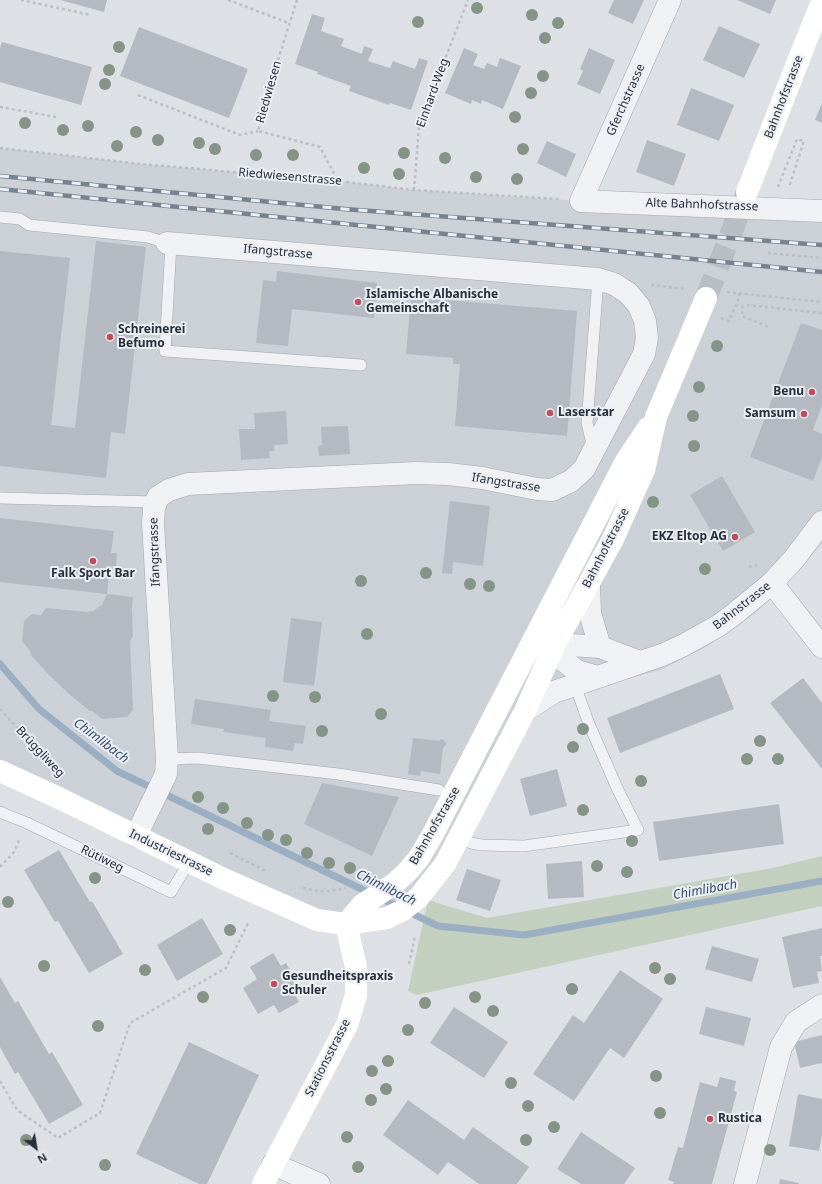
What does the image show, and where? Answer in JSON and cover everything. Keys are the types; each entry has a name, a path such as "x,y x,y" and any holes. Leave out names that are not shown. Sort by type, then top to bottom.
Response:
{"main road":[{"name":"Bahnhofstrasse","path":"747,192 822,2"},
{"name":"Bahnhofstrasse","path":"346,924 362,905 394,884 419,858 433,834 626,461 656,417 715,295"},
{"name":"Bahnhofstrasse","path":"346,924 387,918 403,910 419,897 446,864 525,711 555,644 613,539 644,470 656,417"},
{"name":"Industriestrasse","path":"0,771 59,798 224,879 317,920 346,924"},
{"name":"Stationsstrasse","path":"263,1184 347,1025 356,995 356,967 346,924"}],"street":[{"name":"Gferchstrasse","path":"581,201 670,0"},
{"name":"Alte Bahnhofstrasse","path":"581,201 779,201 822,211"},
{"name":"Ifangstrasse","path":"136,836 149,811 167,766 153,524 154,508 158,497 169,490 188,484 416,473 448,474 482,478 538,489 552,490 571,481 584,469 644,354 647,338 645,322 639,306 628,293 614,284 598,279 169,243"},
{"name":"Bahnstrasse","path":"525,711 554,692 662,655 682,646 718,626 772,583 794,559 822,522"},
{"path":"589,583 590,613 600,647"},
{"path":"772,583 822,647"},
{"path":"545,617 549,632 564,661 577,672 598,677"},
{"path":"527,652 540,646 555,644 600,647 640,662"},
{"path":"746,1184 781,1047 796,1022 822,1005"},
{"path":"273,1164 319,1184"}],"lane":[{"path":"0,217 20,220 29,225 148,237 169,243 165,351 360,365"},
{"path":"594,451 587,423 598,279"},
{"path":"0,498 156,502"},
{"path":"459,837 471,843 482,845 524,846 638,830 618,790 589,724 575,685"},
{"path":"167,766 198,758 338,774 439,790"},
{"name":"Rütiweg","path":"0,812 27,823 171,892 189,862"}],"path":[{"path":"21,0 91,15"},
{"path":"228,0 290,23"},
{"name":"Riedwiesen","path":"296,0 258,131 320,147 338,181"},
{"name":"Einhard-Weg","path":"414,190 419,126 468,0"},
{"path":"138,95 240,135 258,131"},
{"path":"0,107 56,117"},
{"path":"797,139 804,141 779,201 797,139"},
{"name":"Riedwiesenstrasse","path":"0,148 141,164 338,181 414,190 581,201"},
{"path":"768,253 822,258"},
{"path":"720,318 729,321 740,293"},
{"path":"715,295 740,293 822,302"},
{"path":"736,305 743,307 742,316 769,327"},
{"path":"747,305 822,313"},
{"name":"Brüggliweg","path":"0,709 67,782 59,798"},
{"path":"0,867 14,852 27,823"},
{"path":"230,853 271,874"},
{"path":"302,887 318,891 331,891"},
{"path":"0,1081 17,1110 58,1138 100,1113 130,1023 226,968 248,923"},
{"path":"409,964 415,936"}],"shaded area":[{"path":"0,148 141,164 338,181 414,190 581,201 822,221 822,543 805,564 755,613 708,646 661,670 563,696 538,714 531,723 428,900 346,924 0,771"}],"green space":[{"path":"822,856 822,906 417,995 408,991 428,900 487,918 773,868"}],"building":[{"path":"60,0 107,0 104,12"},
{"path":"614,0 644,0 633,24 608,13"},
{"path":"737,0 776,0 770,14"},
{"path":"312,14 325,18 321,31 344,39 341,46 362,54 364,46 373,49 368,61 390,68 393,61 415,69 419,58 428,61 411,110 390,103 389,105 349,91 351,86 317,74 318,72 295,64"},
{"path":"719,26 760,44 744,78 703,60"},
{"path":"139,27 248,69 229,118 120,76"},
{"path":"2,42 92,67 81,105 0,82 0,48"},
{"path":"464,48 478,54 473,65 484,69 487,63 497,67 500,58 521,66 503,109 482,100 481,104 472,100 471,104 445,93"},
{"path":"589,48 615,60 600,94 577,84 583,71 580,69"},
{"path":"691,88 734,105 719,141 677,125"},
{"path":"822,103 822,123 815,120"},
{"path":"647,140 686,154 674,186 636,172"},
{"path":"547,141 576,154 566,177 537,163"},
{"path":"96,241 146,247 125,434 111,432 106,478 0,466 0,251 70,258 51,425 75,428"},
{"path":"277,271 377,283 374,318 292,309 288,346 256,343 263,280 276,282"},
{"path":"411,297 577,311 567,436 455,426 460,364 453,364 453,358 406,354"},
{"path":"801,323 822,330 822,405 813,430 822,434 822,457 813,481 750,457"},
{"path":"286,411 288,444 274,445 274,451 269,451 270,458 241,460 239,429 255,429 254,413"},
{"path":"348,426 350,454 319,456 318,446 322,445 321,427"},
{"path":"722,476 755,532 723,551 690,495"},
{"path":"450,501 490,506 483,566 453,562 452,574 442,573"},
{"path":"0,518 114,531 111,553 117,553 116,566 110,566 107,594 0,582"},
{"path":"107,594 133,597 133,636 130,641 133,710 127,717 102,719 69,694 49,675 31,655 30,651 22,641 24,621 32,614 41,615 46,608 87,612 93,611 102,605"},
{"path":"291,618 322,622 314,686 283,682"},
{"path":"720,674 734,709 620,753 607,718"},
{"path":"803,678 822,703 822,769 770,703"},
{"path":"195,699 271,710 269,721 306,726 303,744 295,743 293,751 265,747 266,738 223,732 224,729 191,724"},
{"path":"413,738 439,741 441,739 444,740 446,745 443,748 440,774 421,771 420,776 408,774"},
{"path":"557,769 567,806 530,816 520,779"},
{"path":"322,783 399,797 372,856 304,824"},
{"path":"779,804 784,844 659,861 653,822"},
{"path":"59,850 90,902 92,901 123,954 89,973 58,921 55,922 24,870"},
{"path":"582,861 584,897 548,899 546,864"},
{"path":"467,869 501,880 490,911 456,900"},
{"path":"202,918 223,954 177,981 157,945"},
{"path":"822,928 822,956 820,956 822,971 817,972 819,983 793,988 782,937"},
{"path":"712,946 759,959 752,982 705,969"},
{"name":"Gesundheitspraxis Schuler","path":"273,953 281,966 286,963 301,989 294,994 299,1002 279,1013 274,1005 258,1014 243,988 257,979 250,967"},
{"path":"620,970 663,999 624,1058 610,1048 574,1101 533,1074 573,1015 584,1023"},
{"path":"0,977 15,1003 18,1001 49,1054 52,1052 83,1105 49,1124 18,1072 15,1074 0,1047"},
{"path":"454,1007 508,1042 484,1078 430,1043"},
{"path":"706,1007 751,1018 744,1046 699,1034"},
{"path":"822,1035 822,1063 800,1068 794,1042"},
{"path":"189,1042 259,1075 207,1184 199,1184 136,1154"},
{"name":"Rustica","path":"720,1077 736,1081 734,1091 737,1092 712,1184 673,1184 674,1182 668,1180 678,1147 683,1148 700,1082 717,1087"},
{"path":"798,1094 822,1099 822,1135 819,1151 789,1146"},
{"path":"408,1100 464,1140 473,1127 529,1167 517,1184 479,1184 448,1162 438,1175 383,1135"},
{"path":"581,1132 635,1168 624,1184 581,1184 557,1169"},
{"path":"780,1179 799,1183 799,1184 779,1184"}],"waterway":[{"name":"Chimlibach","path":"0,664 39,709 117,771 438,926 524,935 822,881"}],"tunnel":[{"path":"706,298 747,192"}],"railway":[{"path":"0,176 344,209 822,245"},
{"path":"0,189 822,272"}],"place":[{"name":"Islamische Albanische Gemeinschaft","path":"358,302"},
{"name":"Schreinerei Befumo","path":"110,337"},
{"name":"Benu","path":"812,392"},
{"name":"Laserstar","path":"550,413"},
{"name":"Samsum","path":"804,414"},
{"name":"EKZ Eltop AG","path":"735,537"},
{"name":"Falk Sport Bar","path":"93,561"},
{"name":"Gesundheitspraxis Schuler","path":"274,984"},
{"name":"Rustica","path":"710,1119"}]}
